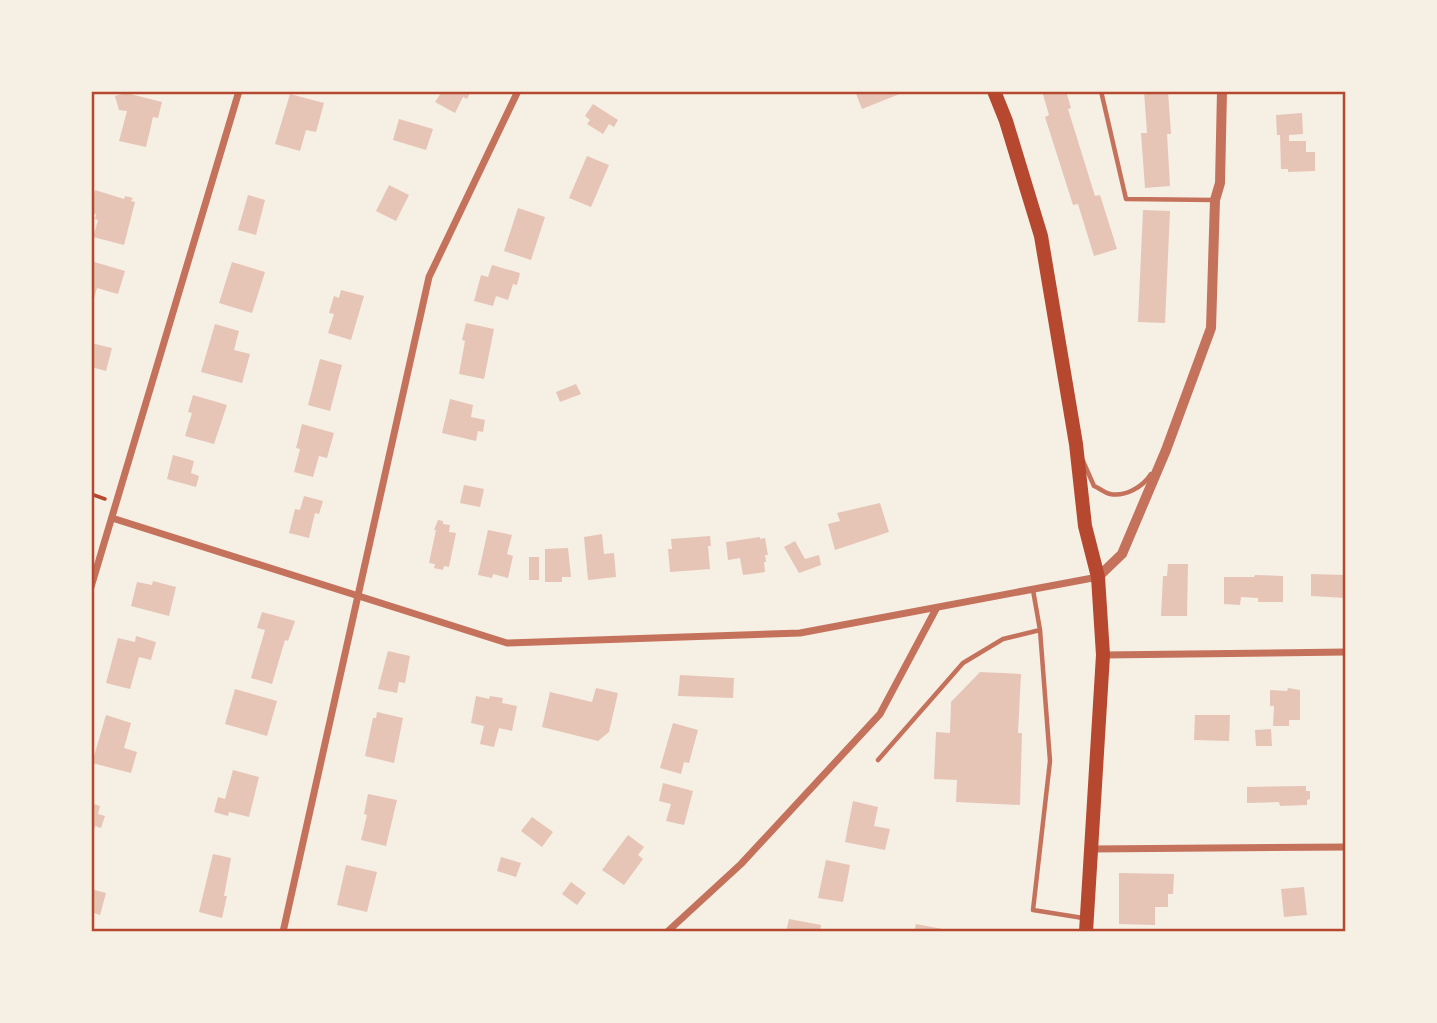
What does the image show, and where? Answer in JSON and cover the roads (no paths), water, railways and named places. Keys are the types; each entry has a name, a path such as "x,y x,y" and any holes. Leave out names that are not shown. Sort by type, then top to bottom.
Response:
{"main road":[{"path":"994,91 1006,121 1041,236 1076,444 1085,526 1098,576 1103,655 1086,925"}],"street":[{"path":"91,587 239,91"},
{"path":"283,932 429,276 518,91"},
{"path":"112,518 507,643 800,633 1098,576 1122,554 1166,450 1211,328 1215,200 1220,183 1222,91"},
{"path":"667,932 741,864 880,713 936,608"},
{"path":"1103,655 1346,652"},
{"path":"1089,848 1346,847"}],"lane":[{"path":"1101,91 1126,199 1215,200"},
{"path":"1076,444 1094,486 1110,494 1129,492 1146,482 1166,450"},
{"path":"1033,590 1040,630 1050,761 1033,910 1086,925"},
{"path":"878,760 962,663 1003,639 1040,630"}]}
